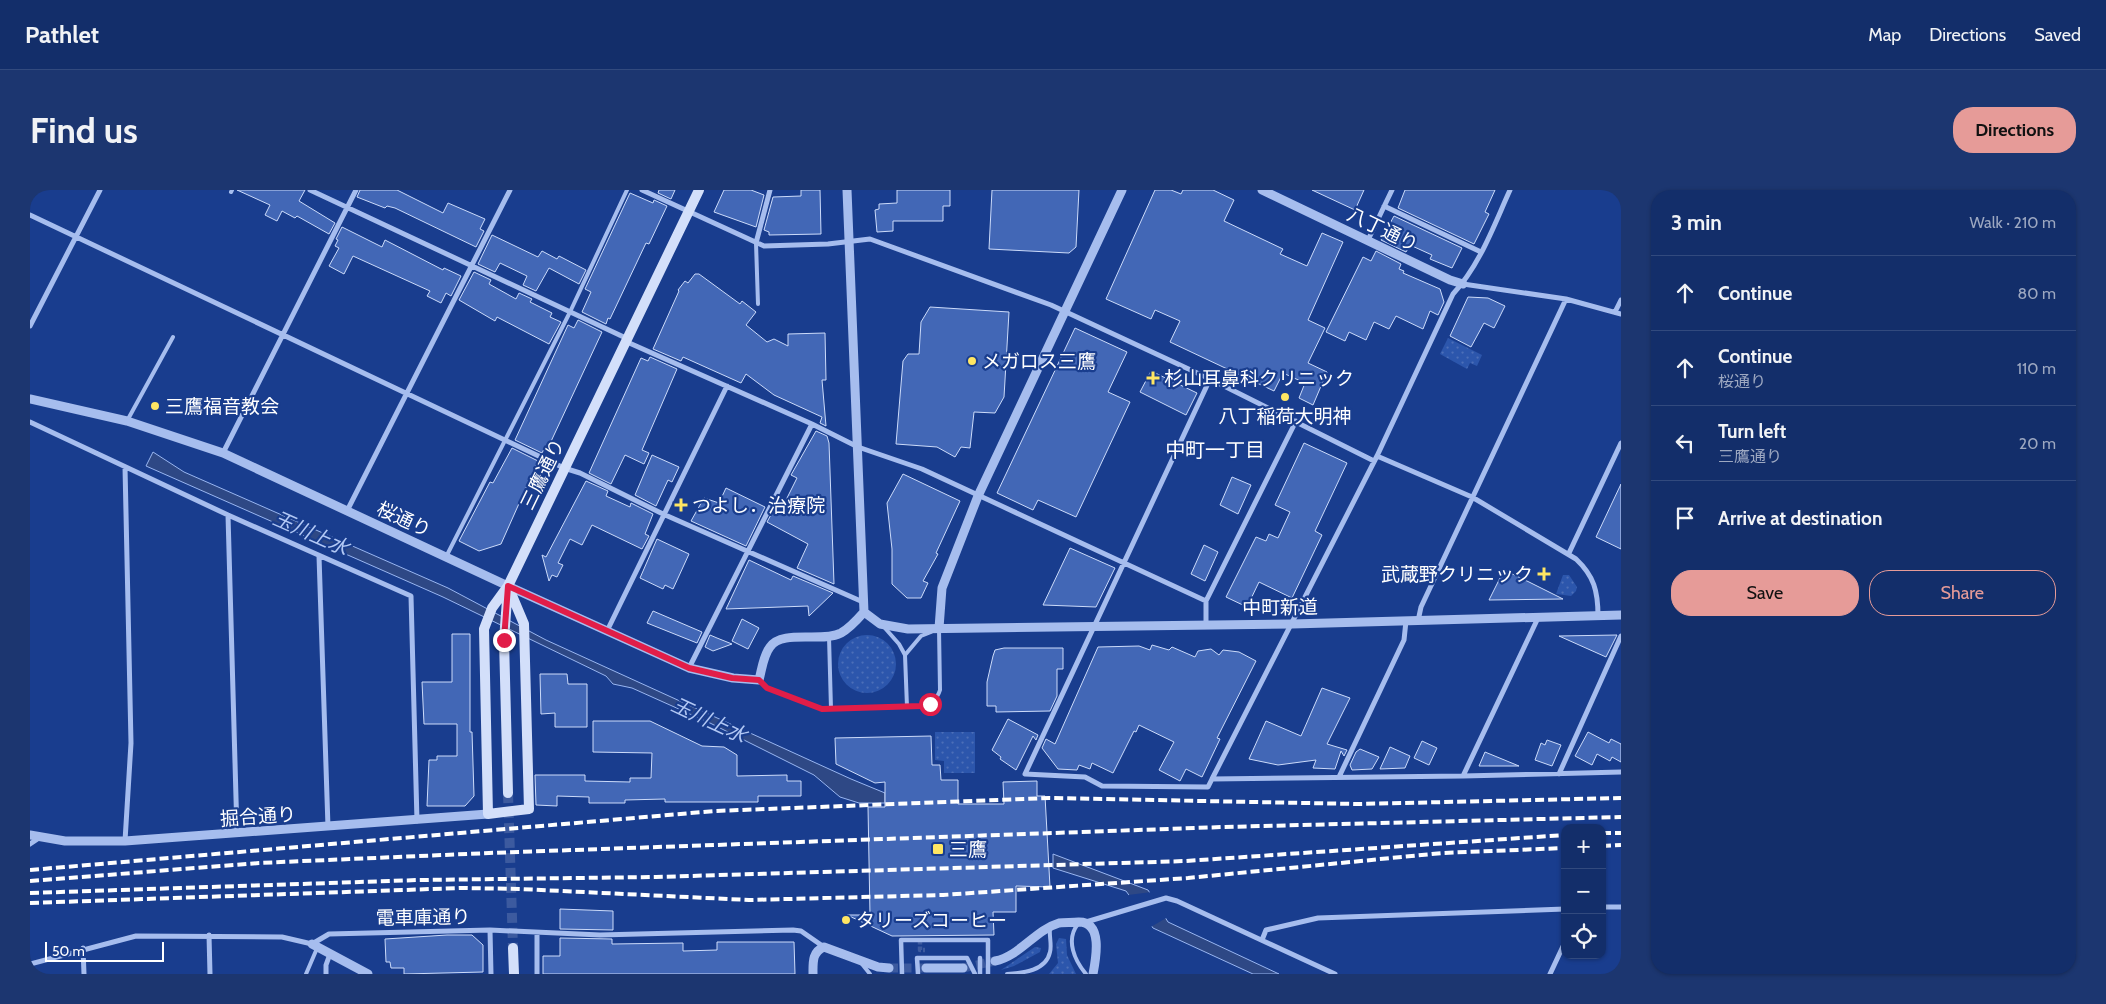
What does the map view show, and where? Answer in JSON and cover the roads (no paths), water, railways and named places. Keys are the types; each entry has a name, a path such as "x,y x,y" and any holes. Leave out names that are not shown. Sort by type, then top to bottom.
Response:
{"main road":[{"name":"三鷹通り","path":"508,793 504,640 508,586 564,468 628,341 699,190"},
{"path":"508,586 524,624 529,809 488,814 484,629 492,608 508,586"},
{"path":"513,948 514,974"}],"street":[{"path":"30,326 100,190"},
{"path":"310,190 472,265 628,341 812,424 858,448 922,469 1206,601"},
{"path":"223,452 356,190"},
{"path":"347,511 510,190"},
{"path":"642,190 764,246 850,242 870,239 1067,311 1376,459 1472,497 1569,553 1586,569 1595,583 1598,596 1598,616"},
{"path":"756,243 770,190"},
{"path":"759,680 766,653 771,645 778,640 829,637 841,633 856,622 864,612 847,190"},
{"path":"939,628 942,588 978,496 1067,311 1122,190"},
{"name":"八丁通り","path":"1262,190 1450,280 1463,284"},
{"path":"1368,240 1392,190"},
{"path":"1210,379 1025,774 1085,777 1102,786 1208,787 1376,459 1453,294 1463,284 1481,252 1510,190"},
{"path":"1384,206 1481,252"},
{"path":"30,215 564,468 580,473 663,514 864,602"},
{"path":"1463,284 1566,299 1618,313 1621,300"},
{"path":"1418,621 1421,607 1566,299"},
{"path":"607,631 726,386"},
{"name":"桜通り","path":"30,399 127,421 223,452 508,586 689,668 732,678 759,680"},
{"path":"1206,625 1206,601 1296,421"},
{"path":"30,422 228,515 411,596 417,821"},
{"path":"689,668 812,424"},
{"path":"1569,553 1621,443"},
{"path":"125,467 131,744 125,841"},
{"path":"228,515 237,833"},
{"path":"319,556 328,827"},
{"path":"864,612 880,624"},
{"name":"中町新道","path":"880,624 894,628 1292,624 1621,615"},
{"path":"1463,776 1538,618"},
{"path":"1339,777 1404,640 1406,621"},
{"path":"1559,774 1621,636"},
{"path":"1212,779 1621,772"},
{"name":"掘合通り","path":"34,837 125,841 417,821 488,814"},
{"path":"30,844 34,837"},
{"path":"995,961 1010,955 1050,927 1061,923 1083,922 1166,898 1177,901 1335,974"},
{"path":"1606,907 1621,907"},
{"path":"1262,940 1266,930 1318,918 1561,909"},
{"path":"1083,922 1091,925 1096,937 1093,974"},
{"path":"490,930 491,974"},
{"name":"電車庫通り","path":"315,945 329,934 490,930 636,935 793,930 802,931 824,947"},
{"path":"537,932 537,974"},
{"path":"210,935 210,974"},
{"path":"30,964 83,948 136,936 210,935 282,937 315,945 368,974"},
{"path":"903,974 901,940 988,940 988,974"},
{"path":"813,974 813,958 818,949 824,947 878,967 889,968"},
{"path":"83,948 84,974"},
{"path":"1550,974 1561,951"},
{"path":"326,974 326,965 330,953"},
{"path":"918,974 917,958 967,958 976,974"},
{"path":"980,958 980,974"},
{"path":"926,968 963,968"}],"lane":[{"path":"446,557 570,312 627,190"},
{"path":"756,243 758,304"},
{"path":"127,421 173,337"},
{"path":"880,624 899,644 905,655 906,707"},
{"path":"759,680 767,688 822,709 906,707 930,704 938,698 940,690 939,628 920,636 905,655"},
{"path":"829,637 831,709"},
{"path":"1083,922 1074,928 1072,948 1074,959 1086,974"},
{"path":"1007,974 1035,970 1045,961 1050,952 1050,927"},
{"path":"306,974 315,945"},
{"path":"857,960 870,974"}],"water":[{"name":"玉川上水","path":"153,452 184,472 448,588 546,640 885,793 885,803 859,803 840,797 814,775 710,723 632,688 613,684 606,676 443,597 146,466"},
{"path":"1053,854 1148,890 1168,922 1279,974 1253,974 1153,928 1126,891 1053,868"}],"tunnel":[{"path":"508,793 513,948"},
{"path":"920,940 920,950 925,950"},
{"path":"963,968 995,961"},
{"path":"889,968 926,968"}],"railway":[{"path":"30,870 715,811 1049,798 1358,804 1621,798"},
{"path":"30,881 259,863 489,853 1223,827 1621,817"},
{"path":"1606,833 1621,833"},
{"path":"30,893 419,880 656,877 1186,861 1561,835"},
{"path":"1606,846 1621,845"},
{"path":"30,903 461,888 749,900 943,895 1188,878 1442,853 1561,848"}],"place":[{"name":"メガロス三鷹","path":"972,361"},
{"name":"杉山耳鼻科クリニック","path":"1153,378"},
{"name":"八丁稲荷大明神","path":"1285,397"},
{"name":"三鷹福音教会","path":"155,406"},
{"name":"つよし．治療院","path":"681,505"},
{"name":"武蔵野クリニック","path":"1544,574"},
{"name":"三鷹","path":"938,849"},
{"name":"タリーズコーヒー","path":"846,920"}],"district":[{"name":"中町一丁目","path":"1215,450"}]}
